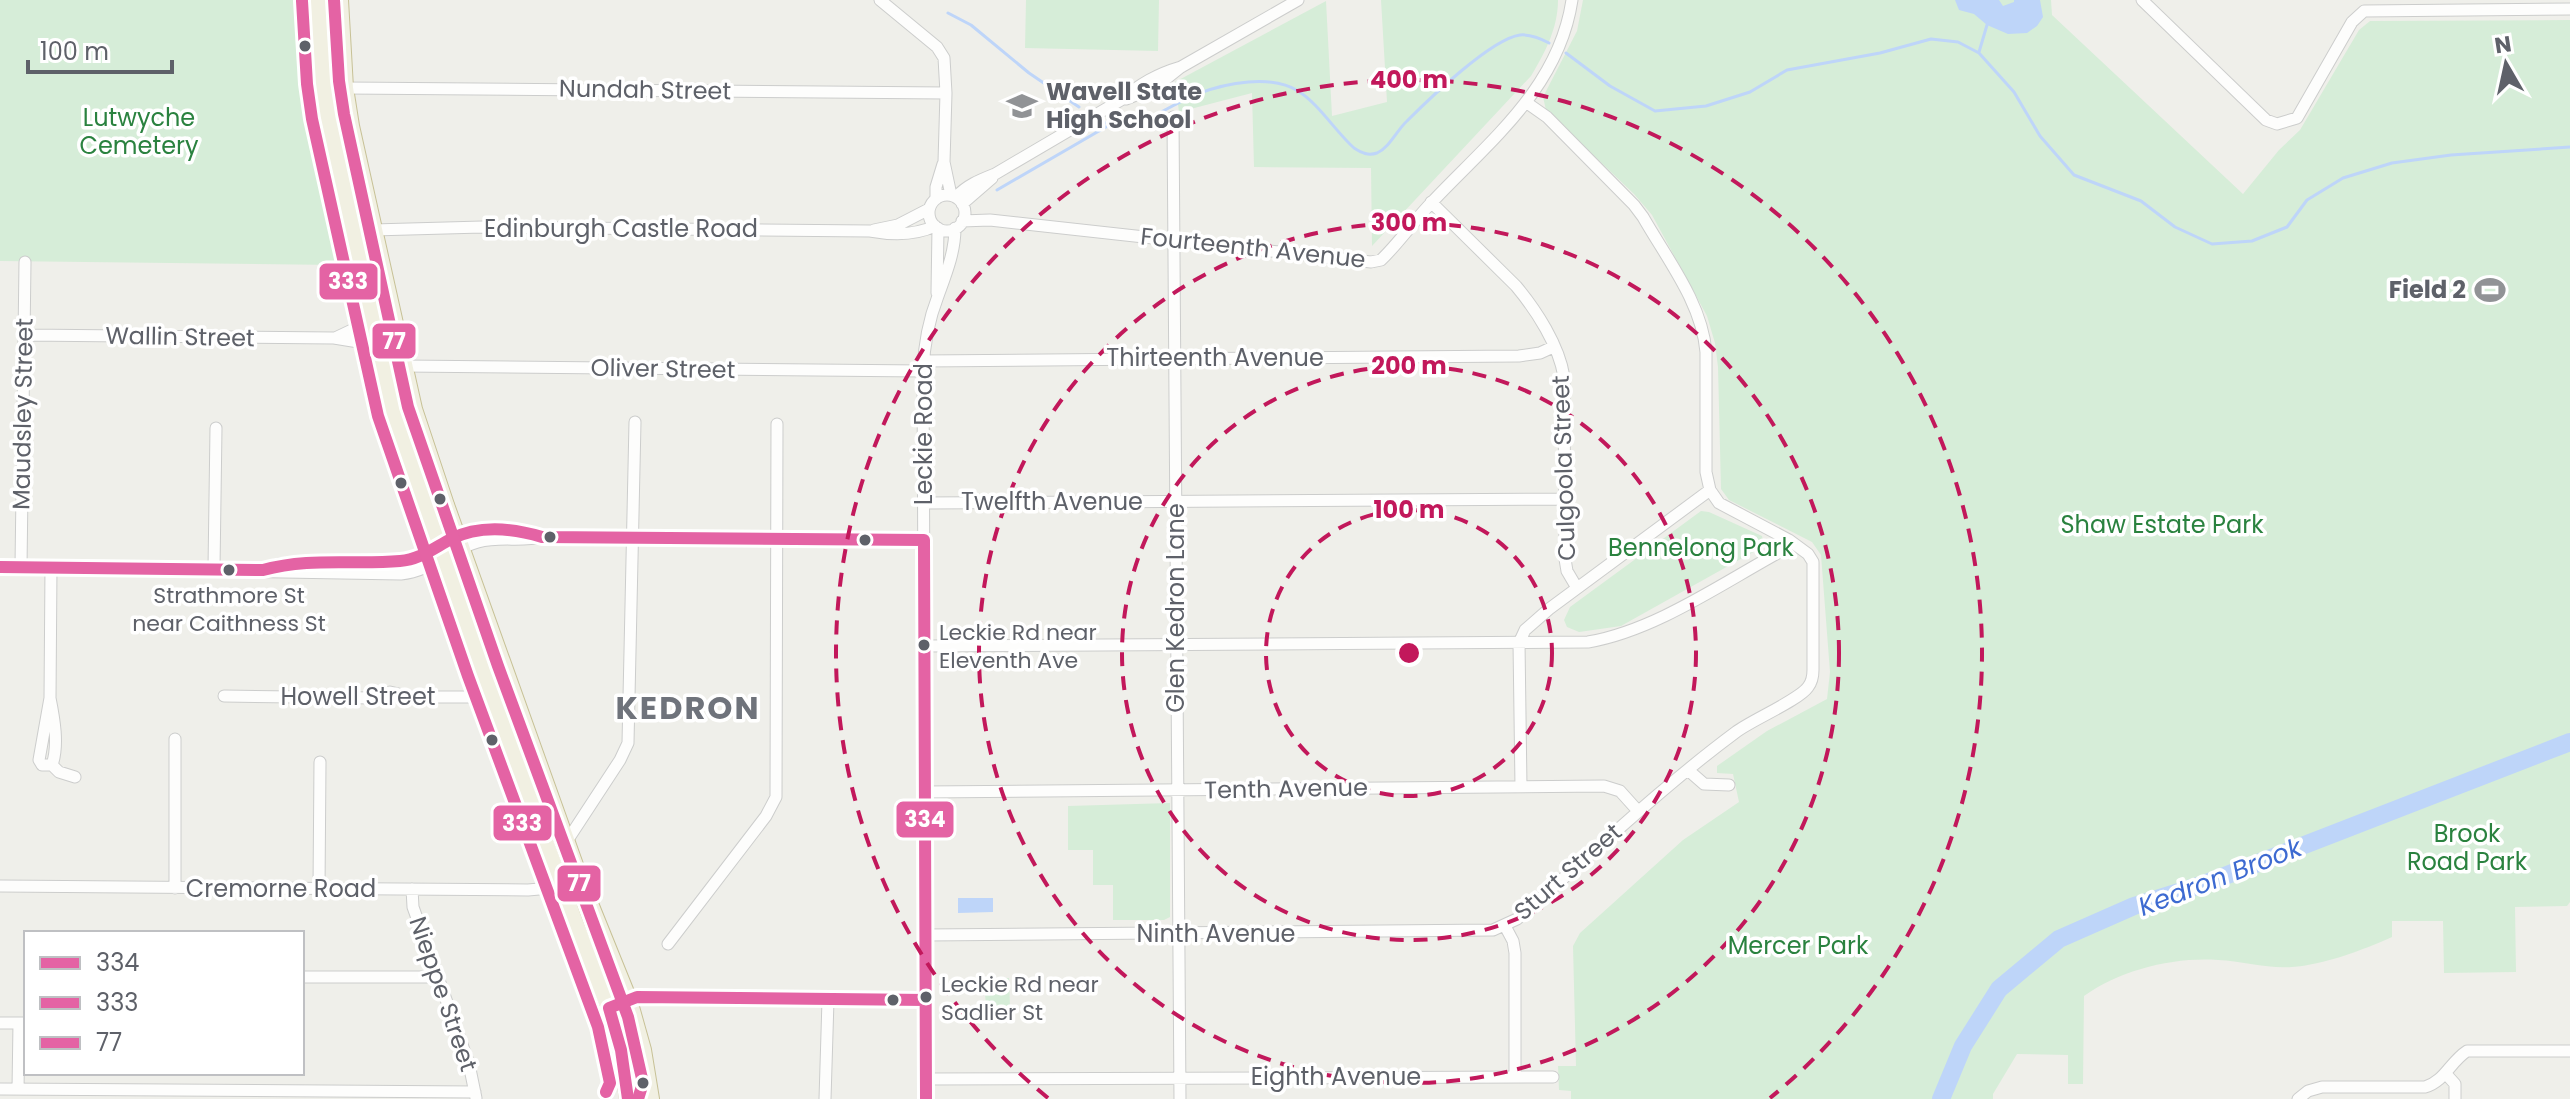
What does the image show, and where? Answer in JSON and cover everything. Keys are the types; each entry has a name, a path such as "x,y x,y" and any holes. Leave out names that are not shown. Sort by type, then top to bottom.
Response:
{"highway":[{"path":"318,0 321,64 328,117 393,411 492,694 609,1008 621,1050 628,1099"},
{"path":"340,0 345,88 403,366 426,445 460,542 592,912 629,1000 643,1050 651,1099"}],"street":[{"path":"880,0 940,51 945,62 944,162 930,218 937,227"},
{"path":"958,209 962,190 976,181 995,174 1121,100 1138,85 1160,73 1181,67 1298,0"},
{"name":"Fourteenth Avenue","path":"958,209 990,220 1374,262 1383,258 1431,202 1527,103 1565,31 1572,0"},
{"path":"2142,0 2266,120 2277,124 2297,118 2352,22 2364,11 2570,9"},
{"name":"Nundah Street","path":"345,88 946,93"},
{"path":"925,646 1579,643 1615,637 1630,631 1776,554 1789,540 1719,503 1710,490 1706,472 1706,352 1704,332 1696,310 1634,205 1547,117 1527,103"},
{"name":"Glen Kedron Lane","path":"1173,117 1180,1099"},
{"path":"944,162 958,209"},
{"name":"Culgoola Street","path":"1431,202 1527,299 1553,347 1564,377 1566,565 1577,588"},
{"name":"Edinburgh Castle Road","path":"373,230 482,227 870,231 890,235 923,232 937,227 950,230 958,209 933,204 898,225 870,231"},
{"name":"Leckie Road","path":"937,298 946,278 958,209"},
{"name":"Leckie Road","path":"926,1099 923,366 937,298 937,227"},
{"name":"Maudsley Street","path":"21,567 25,262"},
{"path":"334,338 354,329 370,312"},
{"name":"Wallin Street","path":"25,335 334,338 377,345"},
{"name":"Thirteenth Avenue","path":"923,366 1175,358 1519,356 1540,353 1553,347"},
{"name":"Oliver Street","path":"403,366 923,366"},
{"path":"567,841 628,743 635,422"},
{"path":"668,944 766,816 776,797 777,424"},
{"path":"214,569 216,428"},
{"path":"1521,787 1519,643 1522,633 1533,621 1710,490"},
{"name":"Twelfth Avenue","path":"924,503 1565,499"},
{"path":"0,567 263,570 279,564 314,561 404,561 441,553 460,542 542,537 924,540"},
{"name":"Sturt Street","path":"1515,1076 1515,953 1505,926 1688,770 1755,718 1806,691 1811,682 1813,562 1805,551 1789,540"},
{"path":"51,567 52,765 59,772 75,777"},
{"name":"Howell Street","path":"224,696 374,698 390,692 411,697 476,697 492,694"},
{"path":"175,739 175,888"},
{"path":"319,889 320,762"},
{"path":"1688,770 1704,784 1729,785"},
{"name":"Tenth Avenue","path":"925,792 1609,787 1625,795 1638,811"},
{"name":"Cremorne Road","path":"0,886 537,890 562,887"},
{"name":"Nieppe Street","path":"412,889 413,907 469,1064 476,1096"},
{"name":"Ninth Avenue","path":"926,935 1476,932 1505,926"},
{"path":"304,977 438,977"},
{"path":"609,1008 646,996 926,1000"},
{"path":"825,1099 828,1000"},
{"path":"0,1023 22,1023 18,1089"},
{"path":"2298,1099 2308,1091 2322,1087 2425,1087 2439,1081 2467,1051 2570,1051"},
{"path":"2446,1074 2455,1084 2455,1099"},
{"name":"Eighth Avenue","path":"926,1079 1553,1077"},
{"path":"0,1089 476,1096"}],"green space":[{"name":"Lutwyche Cemetery","path":"0,0 301,0 305,108 339,265 0,261"},
{"path":"1026,0 1159,0 1158,51 1025,48"},
{"path":"1381,0 1558,0 1550,40 1531,76 1372,246 1371,168 1254,167 1252,93 1179,112 1175,82 1326,1 1332,116 1387,102"},
{"name":"Shaw Estate Park","path":"1583,0 2051,0 2052,15 2243,194 2300,130 2359,30 2370,21 2570,20 2570,902 2567,906 2515,907 2516,972 2444,973 2443,921 2392,921 2392,937 2356,952 2304,966 2264,966 2218,960 2183,961 2131,972 2098,987 2084,996 2083,1084 2068,1084 2068,1055 2017,1054 1993,1099 1571,1099 1571,1091 1559,1090 1558,1066 1576,1066 1573,946 1580,933 1683,840 1739,802 1733,774 1717,773 1717,766 1767,731 1827,699 1830,672 1821,555 1812,542 1729,500 1721,489 1718,367 1707,316 1652,215 1546,110 1543,97 1577,31"},
{"name":"Bennelong Park","path":"1701,511 1762,536 1764,546 1621,626 1579,632 1567,627 1564,620 1570,607"},
{"path":"1170,803 1170,917 1164,920 1113,920 1113,885 1093,885 1093,850 1068,850 1068,806"},
{"path":"1009,978 1010,1006 986,1007 985,993 981,993 981,979"}],"water":[{"path":"1955,0 1999,0 2003,6 2014,0 2040,0 2043,17 2027,33 2008,34 1987,25 1974,14 1959,10"},
{"path":"958,898 993,898 993,912 958,913"}],"waterway":[{"path":"948,13 971,25 1029,73 1079,107"},
{"path":"1979,52 1987,25"},
{"path":"1106,123 1119,125 1142,121 1197,94 1221,86 1248,82 1275,83 1305,96 1354,148 1365,154 1374,154 1386,147 1403,125 1445,85 1493,47 1520,35 1549,43"},
{"path":"1566,53 1610,86 1655,111 1706,106 1750,92 1787,70 1880,53 1931,39 1958,42 1979,53 2014,92 2040,136 2074,175 2141,201 2175,227 2212,244 2252,241 2287,227 2307,200 2343,178 2392,163 2451,155 2570,147"},
{"path":"997,190 1111,124"},
{"name":"Kedron Brook","path":"1941,1099 1963,1046 1999,989 2059,939 2134,906 2204,884 2570,742"}],"transit line":[{"name":"77","path":"334,0 344,114 408,407 498,666 628,1017 643,1083 638,1099"},
{"name":"333","path":"302,1 312,119 378,416 468,676 598,1027 610,1083 606,1092"},
{"name":"334","path":"0,567 263,570 314,562 400,561 420,556 462,535 496,529 542,537 924,540"},
{"name":"334","path":"924,540 926,1099"},
{"name":"334","path":"628,1099 621,1050 609,1008 637,997 926,1000"}],"place":[{"name":"Wavell State High School","path":"1022,106"},
{"name":"Field 2","path":"2490,290"},
{"name":"Strathmore St near Caithness St","path":"229,570"},
{"name":"Leckie Rd near Eleventh Ave","path":"924,645"},
{"name":"Leckie Rd near Sadlier St","path":"926,997"}],"district":[{"name":"KEDRON","path":"688,708"}],"park label":[{"name":"Brook Road Park","path":"2467,848"},
{"name":"Mercer Park","path":"1798,946"}]}
